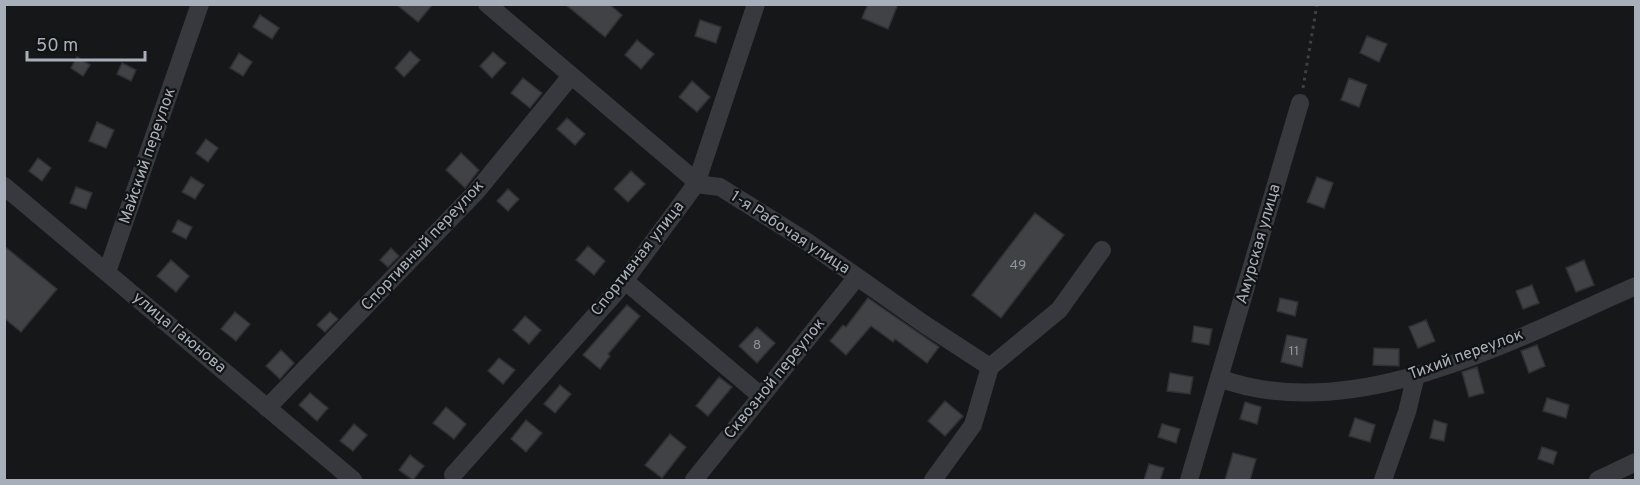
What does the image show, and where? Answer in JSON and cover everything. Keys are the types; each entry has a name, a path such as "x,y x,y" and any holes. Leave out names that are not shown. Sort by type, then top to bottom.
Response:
{"street":[{"name":"Майский переулок","path":"107,272 200,4"},
{"name":"1-я Рабочая улица","path":"487,4 696,184 720,187 806,241 990,367"},
{"name":"Спортивная улица","path":"453,479 625,281 696,184 756,4"},
{"name":"Спортивный переулок","path":"267,408 476,192 571,76"},
{"name":"Амурская улица","path":"1189,480 1300,103"},
{"name":"улица Гаюнова","path":"4,186 353,480"},
{"path":"933,480 973,425 990,367 1059,310 1102,250"},
{"name":"Сквозной переулок","path":"694,480 856,277"},
{"path":"625,281 761,396"},
{"name":"Тихий переулок","path":"1220,378 1275,391 1324,393 1416,375 1433,371 1635,286"},
{"path":"1383,480 1407,412 1416,375"},
{"path":"1599,480 1635,462"}],"path":[{"path":"1300,103 1317,4"}],"building":[{"path":"396,4 433,4 418,22"},
{"path":"565,4 609,4 622,15 605,37"},
{"path":"868,4 898,4 888,29 862,18"},
{"path":"260,15 279,28 272,39 253,27"},
{"path":"700,20 721,27 716,43 695,36"},
{"path":"1367,36 1387,44 1379,62 1360,53"},
{"path":"637,40 654,54 641,69 625,55"},
{"path":"410,51 420,60 404,77 395,68"},
{"path":"493,52 506,63 492,78 480,66"},
{"path":"239,53 252,62 243,76 230,68"},
{"path":"77,57 90,65 83,76 71,68"},
{"path":"122,63 136,70 131,81 117,74"},
{"path":"523,78 542,93 530,108 511,93"},
{"path":"1349,78 1367,85 1359,107 1341,100"},
{"path":"692,81 710,97 697,112 679,97"},
{"path":"567,118 585,134 575,145 557,129"},
{"path":"97,122 114,130 106,148 89,141"},
{"path":"206,139 218,148 208,162 196,153"},
{"path":"461,153 479,170 465,188 446,170"},
{"path":"38,158 51,168 42,181 29,171"},
{"path":"631,171 645,184 628,202 614,189"},
{"path":"191,177 204,185 195,199 182,192"},
{"path":"1317,177 1333,183 1324,208 1307,202"},
{"path":"76,187 92,193 86,209 70,203"},
{"path":"508,189 519,199 508,211 497,201"},
{"path":"1035,213 1064,235 1001,318 972,295"},
{"path":"178,220 192,227 186,239 172,232"},
{"path":"4,246 57,289 21,332 4,318"},
{"path":"588,246 605,261 594,275 576,260"},
{"path":"391,248 399,256 388,267 380,260"},
{"path":"171,260 189,276 176,292 157,276"},
{"path":"1584,260 1594,285 1576,292 1566,268"},
{"path":"1532,285 1539,303 1523,309 1516,291"},
{"path":"868,298 939,347 927,363 895,339 893,342 871,326 846,355 830,341 843,325 846,327"},
{"path":"1280,298 1298,302 1295,316 1277,311"},
{"path":"627,305 640,316 608,354 610,356 600,369 583,355"},
{"path":"235,312 250,324 236,341 221,329"},
{"path":"330,312 338,319 325,332 317,325"},
{"path":"525,316 541,330 529,344 513,330"},
{"path":"1426,320 1435,341 1418,348 1409,327"},
{"path":"1194,326 1212,329 1209,345 1192,342"},
{"path":"757,327 775,343 757,363 739,346"},
{"path":"1287,335 1307,339 1302,367 1281,362"},
{"path":"1537,345 1545,366 1529,373 1521,351"},
{"path":"1374,348 1399,349 1399,366 1373,365"},
{"path":"281,350 294,363 280,379 266,366"},
{"path":"499,358 515,370 503,384 488,371"},
{"path":"1477,367 1484,393 1469,397 1462,372"},
{"path":"1170,373 1193,377 1190,394 1167,391"},
{"path":"719,377 732,387 708,416 696,406"},
{"path":"560,385 571,394 555,413 544,404"},
{"path":"310,393 328,408 317,421 299,405"},
{"path":"1547,398 1569,405 1566,418 1543,411"},
{"path":"945,401 963,416 945,436 928,421"},
{"path":"1245,402 1261,407 1257,424 1240,419"},
{"path":"446,407 466,424 454,439 433,423"},
{"path":"1355,418 1375,425 1370,442 1349,436"},
{"path":"526,420 542,433 526,452 511,439"},
{"path":"1434,420 1447,424 1444,441 1430,438"},
{"path":"354,424 367,435 353,451 340,441"},
{"path":"1162,424 1180,429 1176,443 1158,437"},
{"path":"670,434 686,447 662,478 645,465"},
{"path":"1542,447 1557,452 1553,464 1538,459"},
{"path":"1233,453 1256,459 1250,480 1225,480"},
{"path":"410,455 424,466 413,480 399,470"},
{"path":"1149,464 1164,468 1160,480 1144,480"}]}
